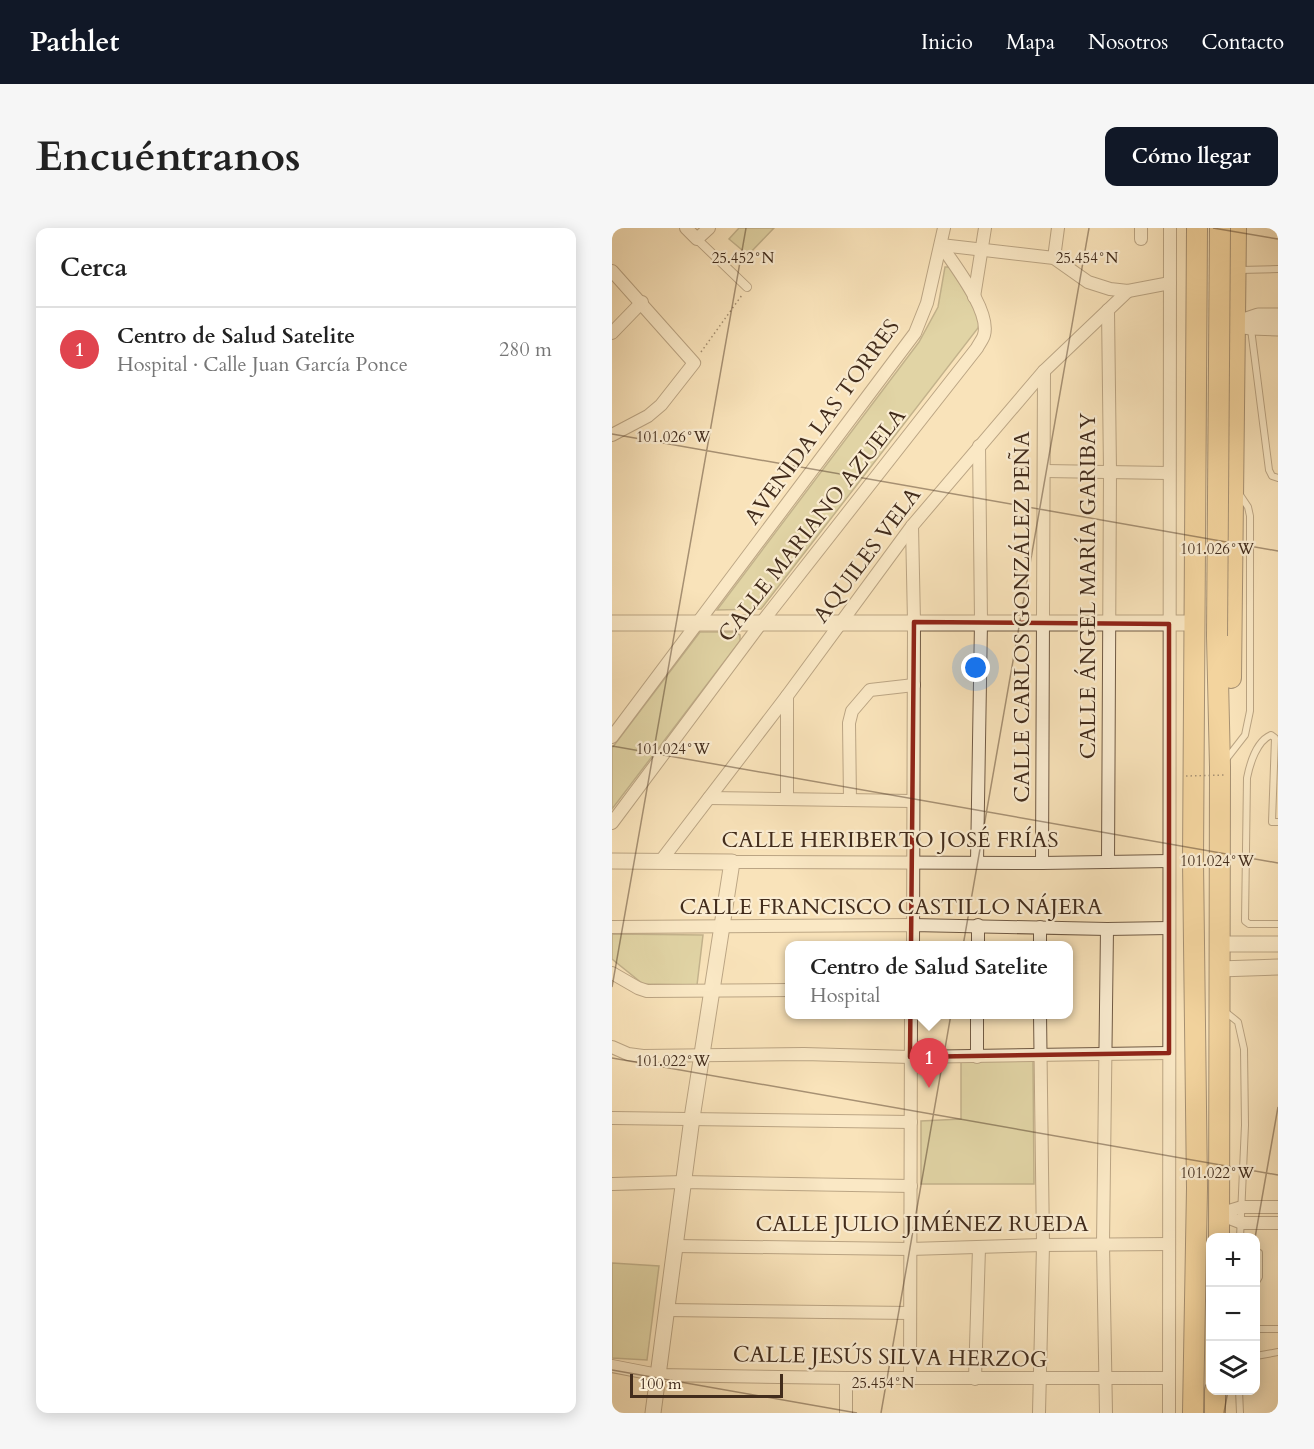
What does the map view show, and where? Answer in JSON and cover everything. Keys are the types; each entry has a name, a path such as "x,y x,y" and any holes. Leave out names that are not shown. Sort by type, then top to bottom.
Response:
{"highway":[{"path":"1193,1413 1197,1240 1193,861 1197,228"},
{"path":"1219,1233 1218,1006 1223,771 1217,636 1220,228"},
{"path":"1223,771 1230,741 1235,371 1248,323 1235,294 1236,228"},
{"path":"1195,279 1227,277 1236,271"},
{"path":"1195,279 1210,308 1248,323"},
{"path":"1195,367 1209,342 1248,323"},
{"path":"1195,367 1201,368 1215,363 1235,371"},
{"path":"1197,1188 1219,1214"},
{"path":"1197,1240 1219,1214"},
{"path":"1215,1395 1215,1413"}],"street":[{"path":"686,228 747,287"},
{"path":"697,239 709,228"},
{"name":"AVENIDA LAS TORRES","path":"612,737 915,333 927,303 944,228"},
{"path":"974,297 985,228"},
{"path":"1054,258 1058,228"},
{"path":"1169,1413 1170,228"},
{"path":"941,245 1054,258 1088,282 1110,289 1128,291 1170,283"},
{"name":"CALLE MARIANO AZUELA","path":"612,823 762,622 977,348 984,334 984,317 941,245"},
{"path":"612,271 694,363 661,405 648,416 612,435"},
{"name":"AQUILES VELA","path":"660,862 788,696 912,525 1044,371 1128,291"},
{"path":"612,333 642,302"},
{"name":"CALLE ÁNGEL MARÍA GARIBAY","path":"1108,310 1110,471 1108,862"},
{"path":"1248,323 1278,316"},
{"path":"1248,323 1278,328"},
{"name":"CALLE CARLOS GONZÁLEZ PEÑA","path":"1042,863 1044,371"},
{"path":"977,862 981,622 979,446"},
{"path":"1045,471 1168,473"},
{"path":"912,525 913,941"},
{"path":"612,623 1195,623"},
{"path":"849,800 849,723 852,711 866,693 873,689 914,685"},
{"path":"788,696 788,799"},
{"path":"709,798 912,801"},
{"name":"CALLE HERIBERTO JOSÉ FRÍAS","path":"612,861 1042,863 1169,861"},
{"path":"653,1413 692,1118 732,862"},
{"name":"CALLE FRANCISCO CASTILLO NÁJERA","path":"612,927 913,925 1169,928"},
{"path":"978,926 978,941"},
{"path":"1040,927 1040,941"},
{"path":"1106,1413 1103,1244 1107,929"},
{"path":"1219,944 1278,944"},
{"path":"1219,969 1278,967"},
{"path":"612,972 647,991 785,990"},
{"path":"910,1378 911,1019"},
{"path":"977,1019 977,1057"},
{"path":"1039,1413 1043,1245 1040,1019"},
{"path":"612,1047 628,1054 643,1056 702,1054 977,1057 1169,1053"},
{"path":"612,1118 912,1122"},
{"path":"612,1184 683,1182 910,1186"},
{"path":"1219,1214 1242,1207 1278,1207"},
{"path":"1219,1214 1242,1223 1278,1223"},
{"name":"CALLE JULIO JIMÉNEZ RUEDA","path":"675,1246 910,1249 1169,1244"},
{"path":"975,1379 979,1248"},
{"path":"666,1310 910,1313"},
{"name":"CALLE JESÚS SILVA HERZOG","path":"612,1366 658,1375 975,1379 1169,1378"},
{"path":"846,1378 846,1413"}],"lane":[{"path":"1236,271 1278,269"},
{"path":"1248,323 1269,470 1272,476 1278,478"},
{"path":"1278,822 1272,822 1275,738 1271,735 1263,740 1247,778 1245,921 1249,924 1278,924"},
{"path":"1218,1006 1238,1023 1244,1049 1245,1125 1241,1233"},
{"path":"1260,1329 1278,1329"},
{"path":"1260,1355 1278,1352"},
{"path":"1239,1395 1240,1413"}],"path":[{"path":"694,363 747,287"},
{"path":"1186,776 1223,771"}],"highlighted area":[{"path":"914,622 1169,624 1169,1053 910,1057"}],"shaded area":[{"path":"739,228 774,228 748,255 729,239"},
{"path":"945,267 950,267 981,318 978,328 761,609 717,610 919,342 938,307"},
{"path":"700,632 735,632 740,635 740,641 612,809 612,748"},
{"path":"612,934 703,935 697,985 643,984 612,959"},
{"path":"961,1061 1033,1061 1034,1184 921,1184 921,1121 961,1119"},
{"path":"612,1263 659,1266 647,1360 612,1358"}],"place":[{"name":"Centro de Salud Satelite","path":"929,1088"}]}
